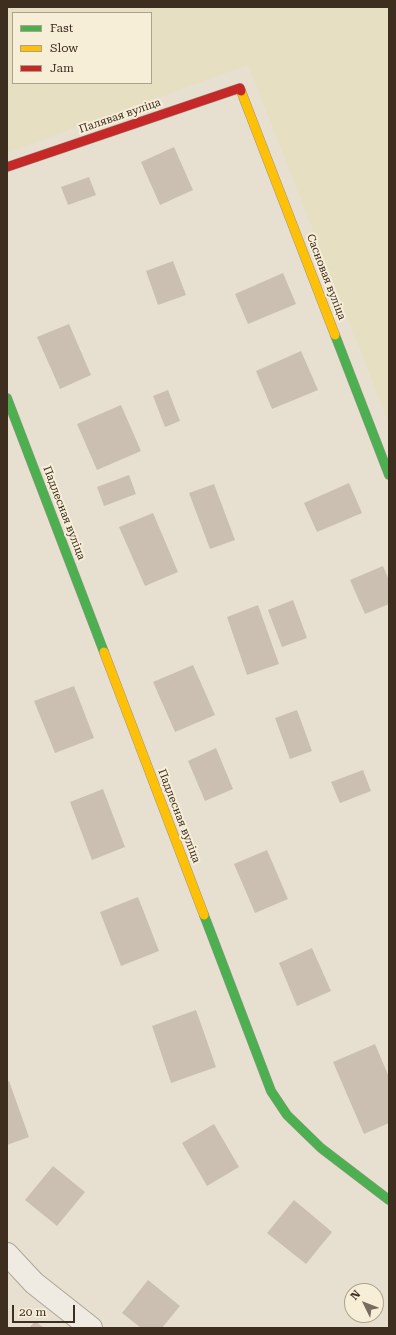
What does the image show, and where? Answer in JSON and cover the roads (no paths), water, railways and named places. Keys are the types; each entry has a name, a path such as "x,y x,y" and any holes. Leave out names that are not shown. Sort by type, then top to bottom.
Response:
{"street":[{"name":"Палявая вуліца","path":"7,167 240,88"},
{"name":"Сасновая вуліца","path":"240,88 389,475"},
{"name":"Падлесная вуліца","path":"7,398 271,1091 287,1115 321,1148 389,1200"},
{"path":"7,1254 34,1283 91,1328"}]}
